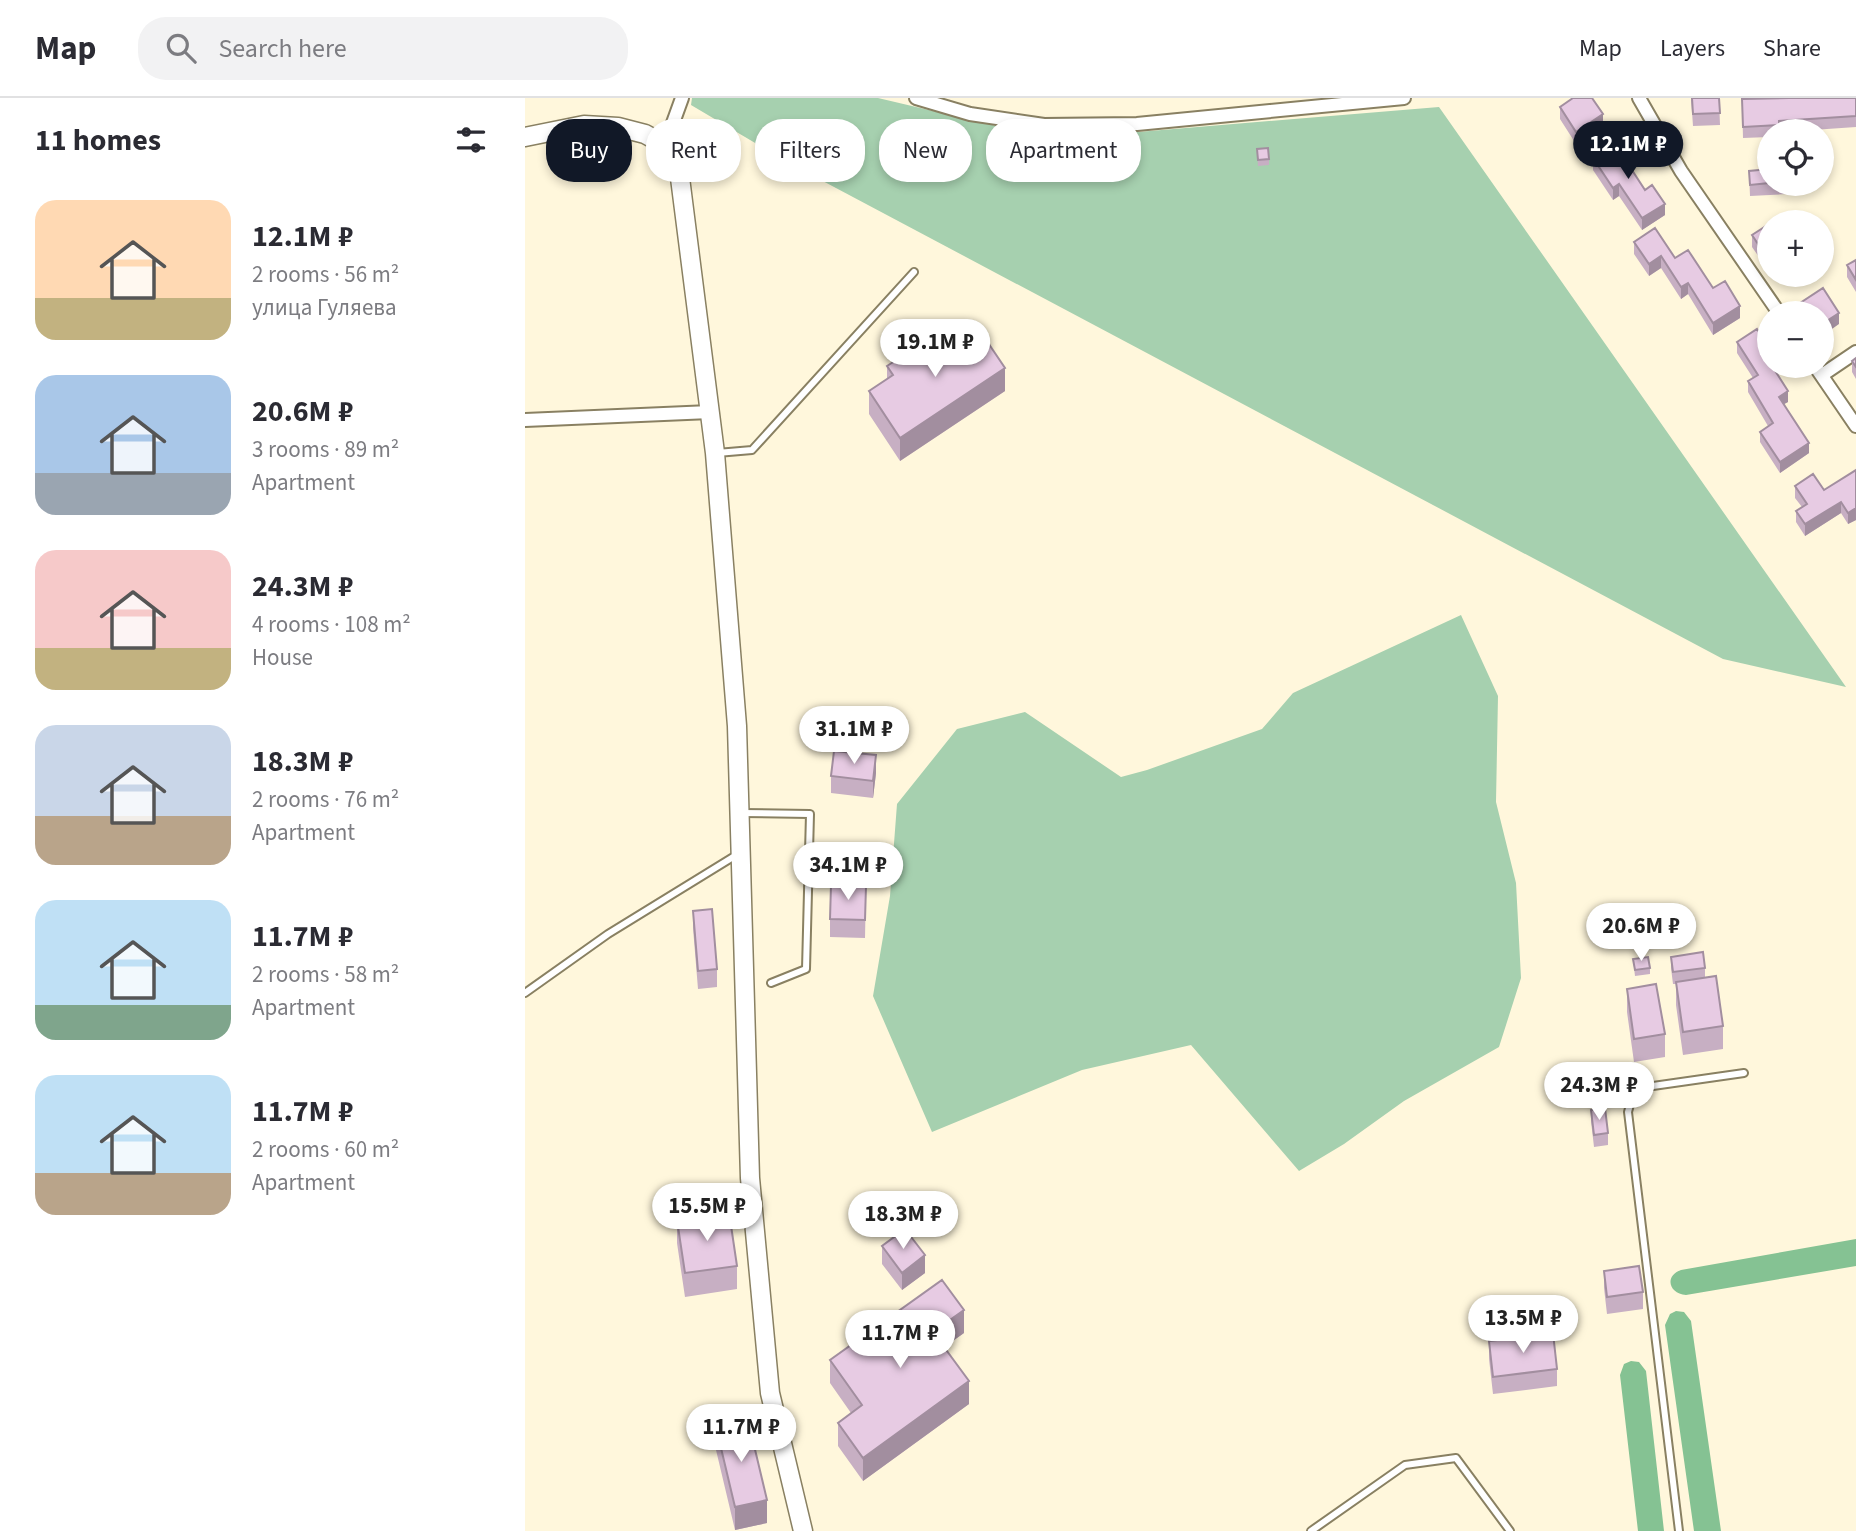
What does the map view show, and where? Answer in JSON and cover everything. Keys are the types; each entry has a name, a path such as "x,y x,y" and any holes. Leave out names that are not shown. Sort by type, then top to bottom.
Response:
{"street":[{"path":"674,119 682,98"},
{"path":"916,98 969,114 1044,125 1137,124 1404,98"},
{"path":"1639,98 1681,171 1771,301"},
{"path":"525,136 584,125 618,127 646,135"},
{"path":"681,182 715,453 737,726 752,1205 770,1393 803,1531"},
{"path":"1834,363 1856,352"},
{"path":"1824,378 1856,426"},
{"path":"525,419 710,412"}],"lane":[{"path":"715,453 752,450 913,272"},
{"path":"739,813 810,814 806,969 771,983"},
{"path":"525,992 608,934 739,853"},
{"path":"1679,1531 1628,1112 1632,1097 1646,1087 1744,1073"},
{"path":"1311,1531 1405,1465 1456,1458 1510,1531"}],"green space":[{"path":"692,98 878,98 967,119 879,119 879,182 972,182 972,120 986,123 986,182 1141,182 1141,132 1439,107 1846,687 1723,659 825,182 865,182 865,119 755,119 755,143 741,135 741,119 715,119 691,105"},
{"path":"1461,615 1498,696 1496,802 1516,883 1521,978 1499,1047 1404,1101 1344,1144 1299,1171 1191,1045 1082,1070 932,1132 873,996 890,896 897,804 957,729 1025,712 1121,777 1262,729 1293,693"},
{"path":"1856,1239 1856,1266 1686,1295 1672,1288 1672,1276 1681,1270"},
{"path":"1676,1311 1684,1312 1691,1321 1721,1531 1694,1531 1665,1325 1670,1314"},
{"path":"1639,1362 1646,1371 1664,1531 1638,1531 1620,1375 1624,1364"}],"building":[{"path":"1573,98 1592,98 1603,114 1576,132 1560,107"},
{"path":"1692,98 1719,98 1720,113 1693,114"},
{"path":"1856,98 1856,116 1757,119 1757,126 1743,127 1742,99"},
{"path":"1615,144 1645,190 1652,185 1665,204 1642,218 1619,184 1613,188 1593,158"},
{"path":"1268,148 1269,159 1258,160 1257,149"},
{"path":"1757,170 1757,184 1750,185 1749,171"},
{"path":"1655,228 1675,258 1688,250 1713,288 1725,281 1740,306 1713,323 1688,283 1681,287 1661,256 1649,264 1634,242"},
{"path":"1856,260 1856,280 1847,265"},
{"path":"1823,288 1831,301 1803,301"},
{"path":"974,322 1005,368 900,438 869,391 893,375 887,366 909,352 915,361"},
{"path":"1757,329 1757,373 1737,342"},
{"path":"1757,376 1757,378 1780,378 1788,391 1779,397 1809,443 1780,462 1760,432 1773,423 1748,381"},
{"path":"1856,470 1856,508 1848,513 1841,502 1805,524 1796,511 1807,504 1795,486 1813,474 1824,490"},
{"path":"834,751 876,755 873,781 831,776"},
{"path":"831,885 866,886 865,920 830,919"},
{"path":"712,909 717,969 698,971 693,911"},
{"path":"1703,952 1705,968 1673,972 1671,957"},
{"path":"1648,957 1650,968 1635,970 1633,959"},
{"path":"1716,976 1723,1026 1683,1032 1676,982"},
{"path":"1656,984 1665,1034 1634,1039 1627,989"},
{"path":"1605,1108 1608,1133 1594,1135 1591,1110"},
{"path":"729,1212 737,1266 685,1273 677,1220"},
{"path":"905,1229 925,1255 902,1273 882,1246"},
{"path":"1639,1266 1643,1292 1607,1297 1604,1271"},
{"path":"942,1280 964,1310 933,1332 969,1381 863,1458 838,1423 862,1405 830,1360"},
{"path":"1553,1333 1557,1369 1493,1377 1489,1341"},
{"path":"748,1420 767,1500 735,1507 716,1427"}]}
